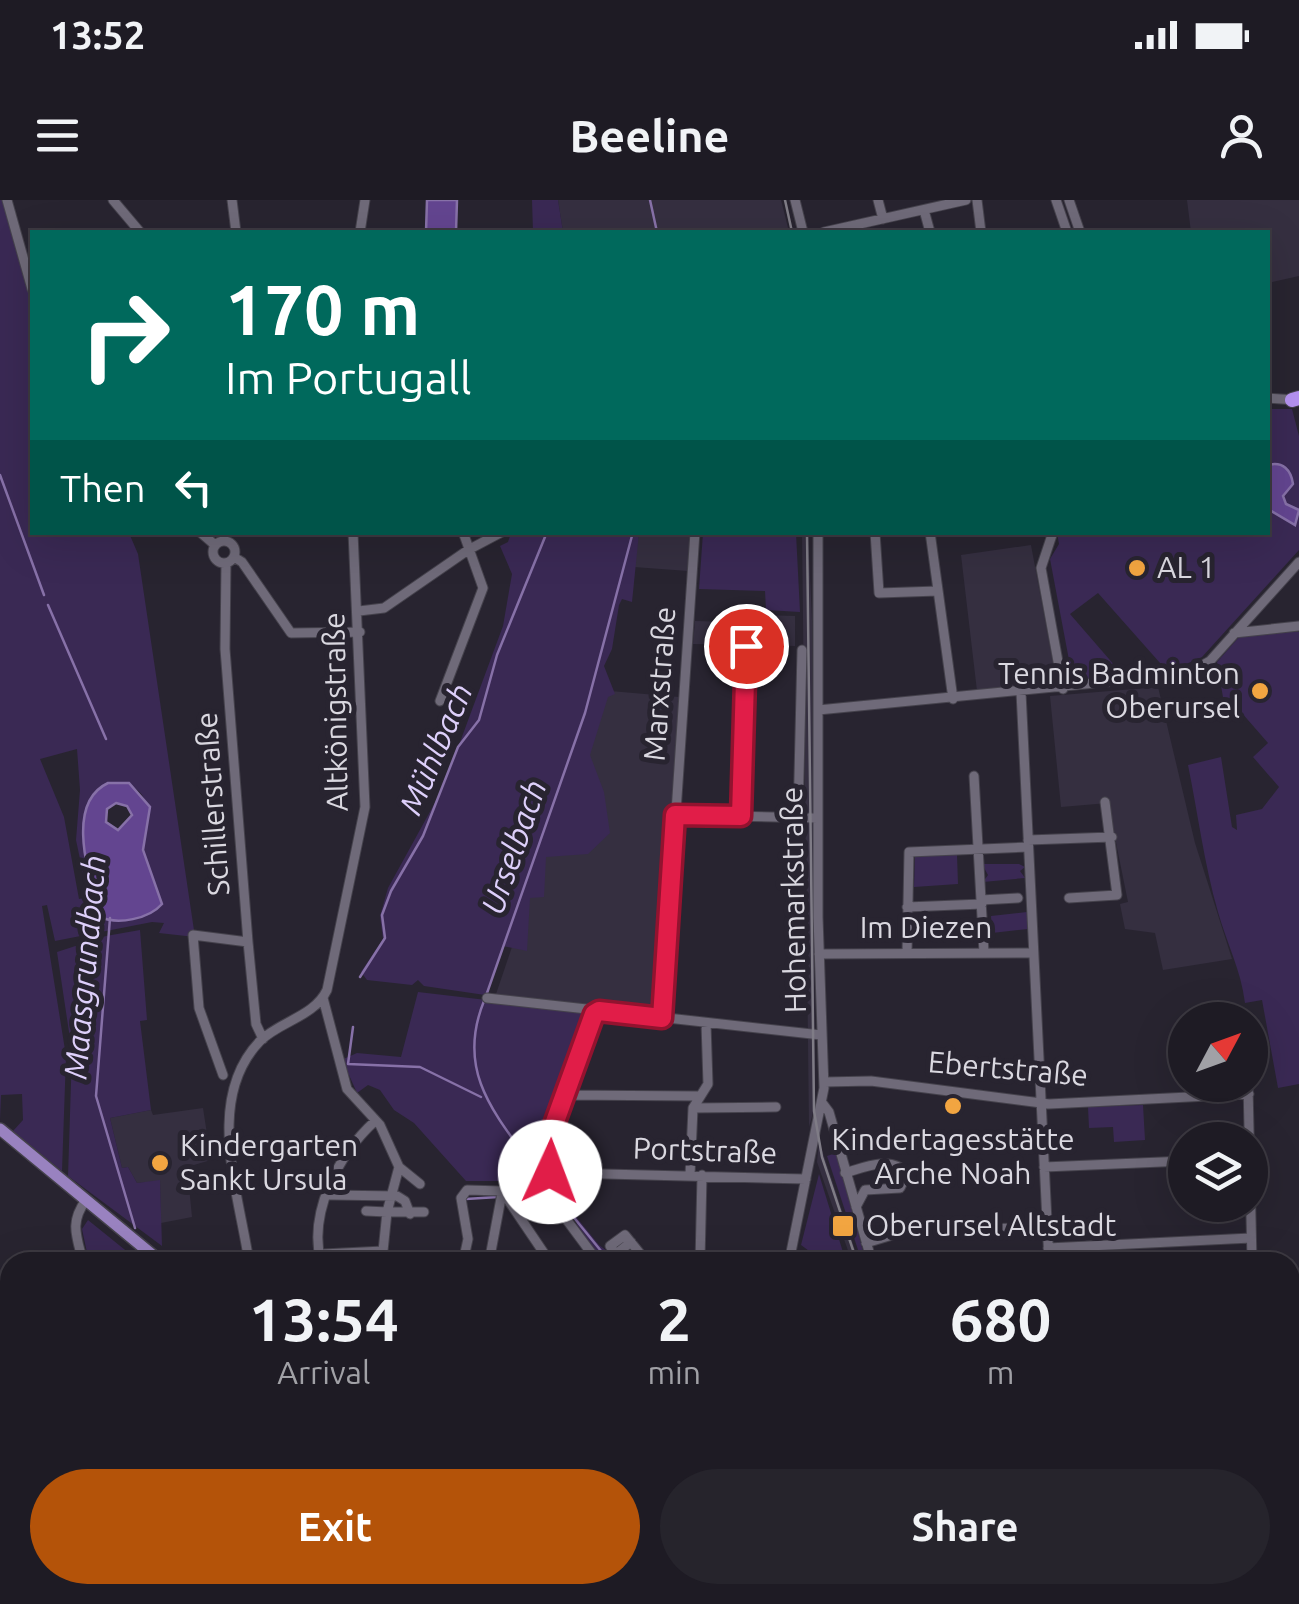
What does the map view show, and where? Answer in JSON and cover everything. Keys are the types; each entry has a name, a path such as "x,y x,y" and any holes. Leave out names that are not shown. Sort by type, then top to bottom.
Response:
{"main road":[{"path":"0,1128 149,1252"}],"street":[{"path":"7,200 30,282"},
{"path":"113,200 138,230"},
{"path":"232,200 236,230"},
{"path":"360,230 365,200"},
{"path":"795,200 802,230"},
{"path":"878,200 883,219"},
{"path":"833,230 966,200"},
{"path":"977,200 981,230"},
{"path":"1056,200 1066,230"},
{"path":"1069,200 1079,230"},
{"path":"924,210 929,230"},
{"path":"1270,398 1297,399"},
{"path":"203,535 215,545 215,558 242,562 291,633 360,632"},
{"name":"Altkönigstraße","path":"323,998 364,824 366,744 353,535"},
{"path":"440,701 483,588 463,535"},
{"path":"359,611 384,608 496,535"},
{"name":"Marxstraße","path":"662,1018 695,535"},
{"name":"Hohemarkstraße","path":"791,1252 823,1104 824,1082 818,954 818,535"},
{"path":"875,535 879,593 938,591"},
{"path":"930,535 953,699"},
{"path":"1054,536 1041,568 1063,689"},
{"path":"215,545 228,537 235,549 230,560"},
{"name":"Schillerstraße","path":"230,560 226,649 248,942 256,1024 262,1039"},
{"path":"818,710 1187,674 1210,661 1299,562"},
{"path":"1234,633 1299,626"},
{"path":"741,816 746,646"},
{"name":"Hohemarkstraße","path":"798,818 802,650"},
{"path":"1022,692 1048,1252"},
{"path":"974,776 984,953"},
{"path":"1069,898 1117,895 1105,802"},
{"path":"675,815 818,818"},
{"path":"908,954 909,852 1112,837"},
{"path":"907,907 1018,898"},
{"path":"223,1075 199,1008 193,935 248,942"},
{"name":"Im Diezen","path":"818,954 1033,953"},
{"path":"248,1252 228,1112 240,1071 262,1039 323,998 343,1082 389,1140 399,1167 420,1184"},
{"path":"487,998 822,1035"},
{"path":"465,1252 468,1238 462,1197 502,1191 536,1171 596,1012"},
{"path":"690,1175 693,1108 708,1084 706,1023"},
{"name":"Ebertstraße","path":"824,1082 871,1081 1040,1103 1168,1095"},
{"path":"563,1094 698,1096"},
{"path":"823,1104 829,1112 869,1252"},
{"path":"693,1108 776,1107"},
{"path":"320,1252 318,1219 339,1166 375,1122"},
{"path":"1044,1167 1168,1162"},
{"path":"845,1173 885,1164 901,1166 907,1174 900,1188 865,1190 855,1210"},
{"path":"374,1252 382,1251 388,1195 399,1167"},
{"path":"536,1171 591,1252"},
{"name":"Portstraße","path":"536,1171 806,1179"},
{"path":"700,1252 702,1175"},
{"path":"491,1252 502,1191"},
{"path":"502,1191 543,1252"},
{"path":"330,1195 402,1198 410,1214"},
{"path":"80,1252 74,1214 86,1200"},
{"path":"366,1211 424,1212"},
{"path":"1251,1222 1252,1252"},
{"path":"866,1243 917,1228 1047,1228"},
{"path":"1048,1248 1251,1238"},
{"path":"631,1242 639,1252"}],"shaded area":[{"path":"0,200 4,200 30,292 30,535 130,535 138,554 195,937 159,933 164,923 152,922 55,941 47,905 42,906 66,1056 62,1171 13,1131 23,1120 22,1094 1,1095 0,1120","holes":["77,749 80,790 76,840 88,897 79,899 64,817 40,759","124,782 135,788 146,803 144,858 162,904 141,917 100,917 87,856 85,809 108,783"]},
{"path":"427,200 457,200 456,230 426,230"},
{"path":"532,200 558,200 563,230 533,230"},
{"path":"558,200 781,200 788,230 563,230"},
{"path":"1187,200 1299,200 1299,276 1270,283 1270,230 1191,230"},
{"path":"1270,409 1292,409 1299,436 1299,550 1202,657 1168,672 1098,593 1070,614 1122,674 1077,682 1072,676 1050,559 1059,544 1057,535 1270,535"},
{"path":"1270,465 1282,466 1290,475 1293,484 1283,496 1286,504 1299,510 1295,525 1270,510"},
{"path":"510,535 639,535 632,602 622,599 619,605 612,649 604,666 615,694 608,697 590,755 604,792 610,833 588,854 546,857 544,897 530,898 527,951 503,946 485,995 424,986 418,980 412,985 367,980 361,972 383,939 380,916 388,888 443,788 503,626 512,574 500,546 508,542"},
{"path":"639,535 690,535 688,571 634,567"},
{"path":"703,535 796,535 800,612 766,610 765,591 699,589"},
{"path":"802,535 808,535 812,620 815,1106 809,1127"},
{"path":"1031,545 1056,680 1053,684 977,691 961,555"},
{"path":"732,614 795,616 795,646 693,644 695,621 731,622"},
{"path":"1299,632 1299,1084 1278,1088 1268,1033 1268,1002 1245,1002 1218,912 1188,765 1221,757 1232,827 1237,830 1236,815 1262,809 1279,787 1253,757 1268,743 1241,712 1226,715 1217,662 1240,636"},
{"path":"1158,687 1195,843 1232,959 1163,970 1155,933 1125,929 1120,904 1128,902 1108,803 1061,807 1050,696"},
{"path":"599,690 679,697 657,1007 653,1011 495,997"},
{"path":"108,783 129,783 150,807 143,850 162,904 141,917 100,917 87,864 83,825 94,793","holes":["116,803 127,806 132,815 118,830 106,822 107,809"]},
{"path":"957,855 958,884 914,887 915,856"},
{"path":"982,864 1019,864 1025,867 1020,871 1025,878 983,882 988,875"},
{"path":"1027,912 1028,929 992,933 991,916"},
{"path":"140,930 147,1020 140,1021 151,1110 110,1118 122,1168 128,1167 137,1183 160,1180 162,1246 68,1176 72,1052 57,952"},
{"path":"418,992 588,1012 534,1157 503,1181 466,1181 414,1123 394,1110 380,1090 368,1085 357,1093 349,1075 343,1075 339,1061 357,1053 401,1057"},
{"path":"1143,1105 1145,1140 1114,1142 1113,1127 1089,1128 1088,1107"},
{"name":"Kindergarten Sankt Ursula","path":"203,1108 211,1160 187,1167 192,1217 161,1223 160,1181 137,1183 128,1167 122,1168 110,1118 151,1110 153,1115"},
{"path":"819,1141 856,1252 848,1252 817,1162"},
{"path":"836,1153 863,1252 859,1252 827,1156"},
{"path":"819,1174 843,1252 810,1252 801,1245"},
{"path":"543,1176 608,1252 594,1252 574,1226 578,1222 539,1178"},
{"path":"88,1220 128,1252 87,1252 82,1229"}],"waterway":[{"name":"Urselbach","path":"650,200 657,230"},
{"name":"Maasgrundbach","path":"0,475 44,595"},
{"name":"Mühlbach","path":"360,977 385,938 382,915 391,891 423,836 458,747 479,720 497,655 546,535"},
{"name":"Urselbach","path":"487,993 585,713 632,535"},
{"name":"Maasgrundbach","path":"48,605 106,739"},
{"name":"Maasgrundbach","path":"110,918 96,1096 135,1228"},
{"name":"Urselbach","path":"484,1001 476,1026 477,1069 492,1108 532,1165"},
{"name":"Mühlbach","path":"353,1027 348,1064 420,1067 481,1097"},
{"name":"Mühlbach","path":"512,1188 531,1177"},
{"name":"Urselbach","path":"541,1177 602,1252"},
{"name":"Mühlbach","path":"466,1199 498,1197"}],"tram line":[{"path":"785,200 792,230"},
{"path":"807,535 814,1111 822,1157 854,1252"}],"place":[{"name":"AL 1","path":"1137,568"},
{"name":"Tennis Badminton Oberursel","path":"1260,691"},
{"name":"Kindertagesstätte Arche Noah","path":"953,1106"},
{"name":"Kindergarten Sankt Ursula","path":"160,1163"},
{"name":"Oberursel Altstadt","path":"843,1226"}],"route":[{"path":"550,1172 542,1170 544,1152 594,1014 599,1011 662,1018 675,815 741,816 746,646"}]}
